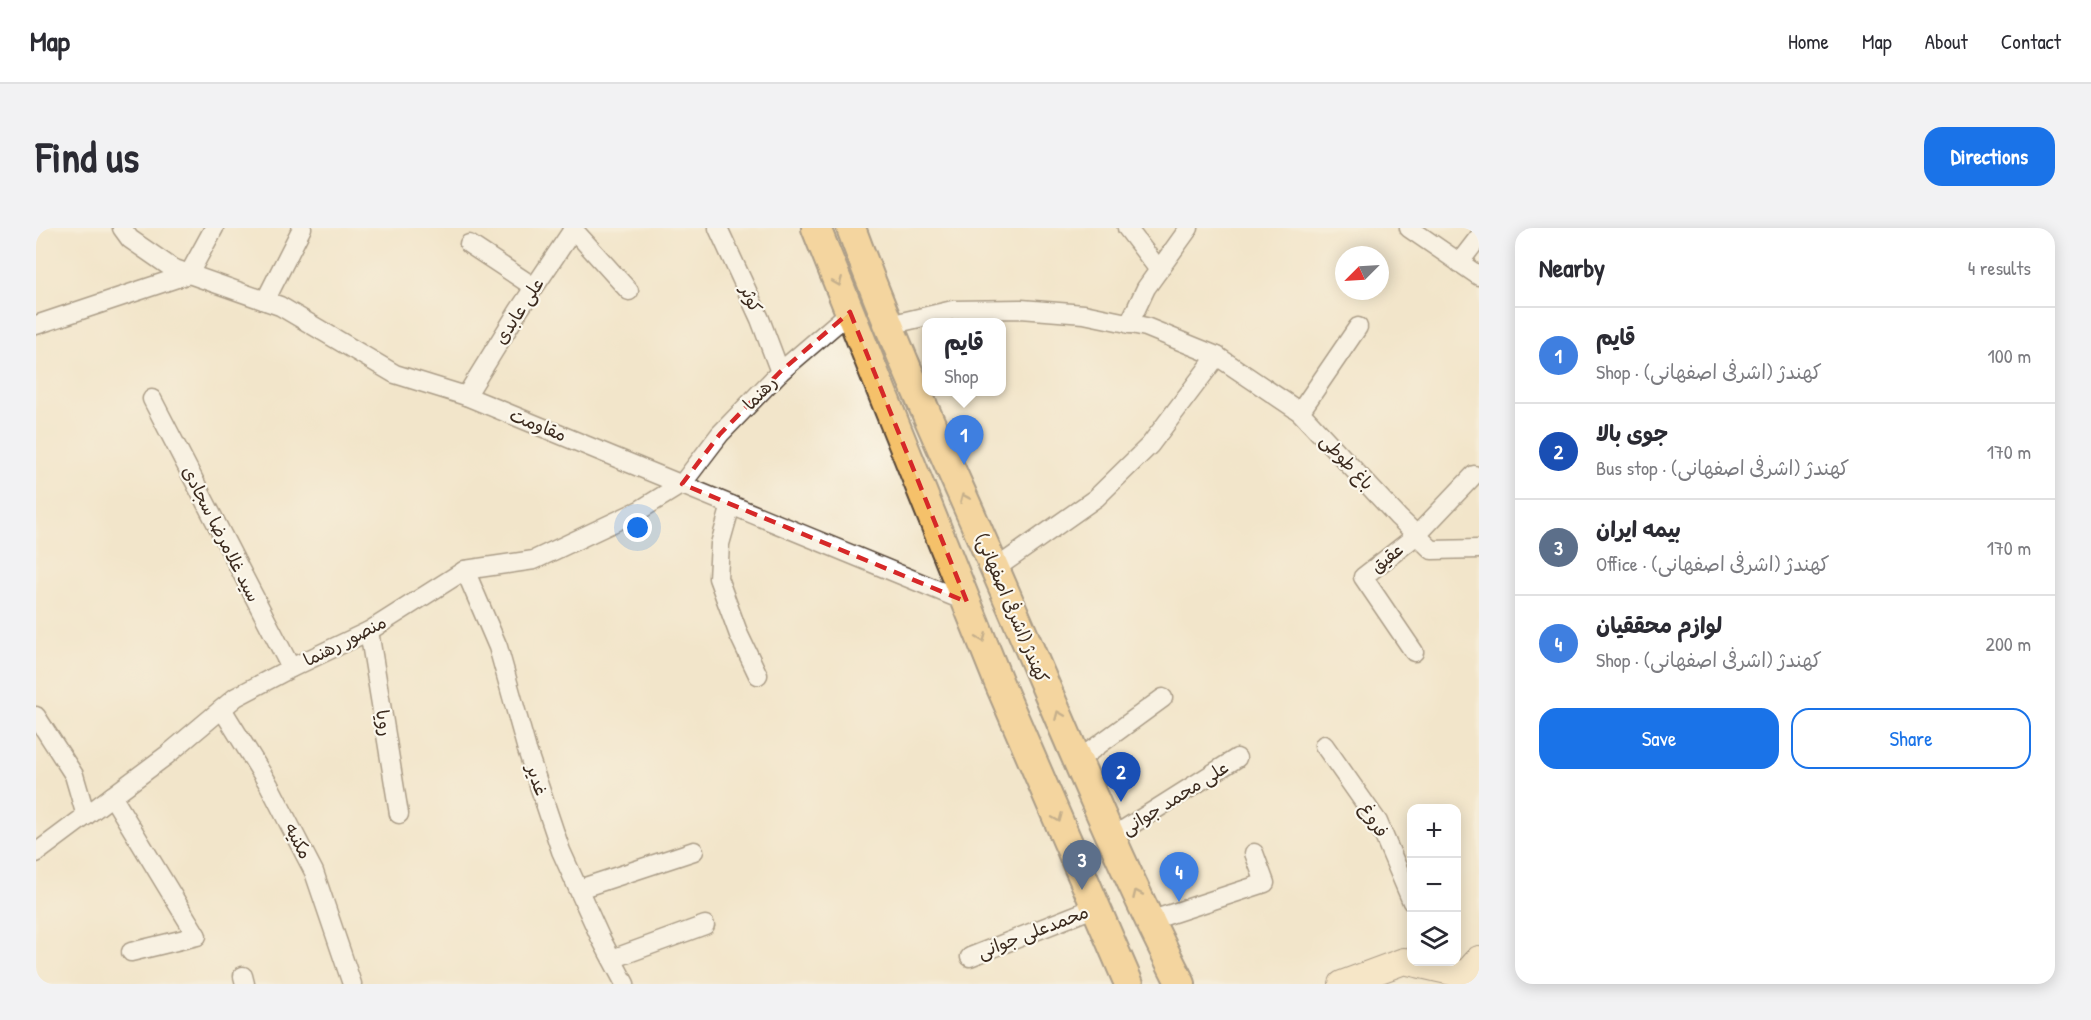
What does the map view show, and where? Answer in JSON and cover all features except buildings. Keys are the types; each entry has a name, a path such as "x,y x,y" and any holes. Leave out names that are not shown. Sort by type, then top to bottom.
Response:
{"main road":[{"path":"816,228 1004,693 1129,984"},
{"path":"837,228 850,250 863,261"},
{"name":"کهندژ (اشرفی اصفهانی)","path":"851,228 889,325 1078,760 1149,921 1181,984"}],"street":[{"name":"مقاومت","path":"122,228 130,239 172,268 280,306 394,374 466,396 967,602"},
{"path":"36,325 189,273 214,228"},
{"path":"265,300 302,228"},
{"name":"کوثر","path":"718,228 760,319 780,372"},
{"path":"1127,228 1159,270"},
{"path":"1129,324 1146,288 1189,228"},
{"path":"1409,228 1479,276"},
{"path":"573,229 629,291"},
{"name":"علی عابدی","path":"466,396 573,229"},
{"path":"1459,263 1479,237"},
{"path":"469,244 534,287"},
{"name":"باغ طوطی","path":"889,325 953,310 1021,309 1084,314 1146,327 1217,356 1300,412 1432,550 1479,549"},
{"name":"رهنما","path":"682,484 720,434 780,372 850,312"},
{"path":"1300,412 1358,327"},
{"path":"995,569 1096,498 1150,445 1217,356"},
{"name":"سید غلامرضا سجادی","path":"152,399 291,668"},
{"name":"عقیق","path":"1414,652 1363,577 1417,535 1474,475"},
{"name":"منصور رهنما","path":"36,853 167,756 236,698 291,668 369,631 465,570 534,560 640,510 682,484"},
{"path":"731,505 720,543 718,578 738,636 758,675"},
{"name":"غدیر","path":"465,570 498,647 527,750 561,850 600,937 625,984"},
{"name":"رویا","path":"369,631 399,814"},
{"path":"1078,760 1163,698"},
{"name":"مکنیه","path":"222,709 270,785 314,872 352,984"},
{"path":"36,716 74,775 86,816"},
{"name":"فروغ","path":"1324,745 1378,822 1407,890"},
{"name":"علی محمد جوانی","path":"1112,837 1237,759"},
{"path":"112,796 197,936 131,952"},
{"path":"579,889 694,851"},
{"path":"1149,921 1265,883 1254,853"},
{"name":"محمدعلی جوانی","path":"970,957 1096,907"},
{"path":"612,959 705,925"},
{"path":"1342,984 1404,961 1465,975 1479,959"}],"highlighted area":[{"path":"850,312 967,602 682,484 720,434 780,372"}],"place":[{"name":"قایم","path":"964,465"},
{"name":"جوی بالا","path":"1121,802"},
{"name":"بیمه ایران","path":"1082,890"},
{"name":"لوازم محققیان","path":"1179,902"}]}
